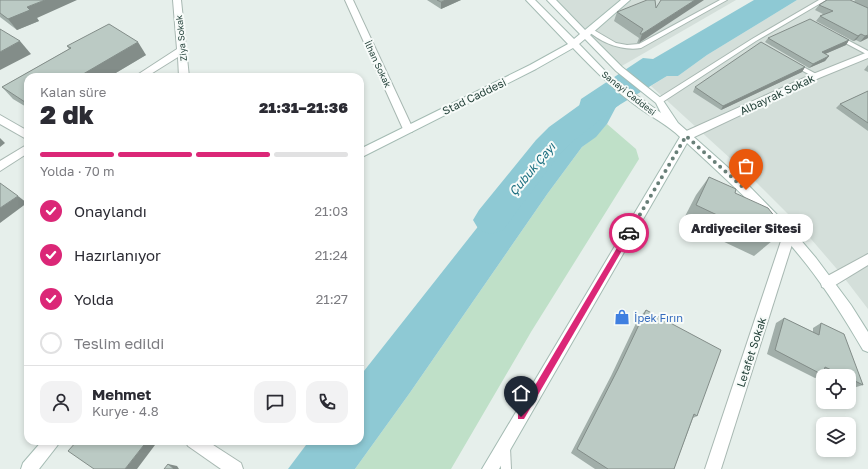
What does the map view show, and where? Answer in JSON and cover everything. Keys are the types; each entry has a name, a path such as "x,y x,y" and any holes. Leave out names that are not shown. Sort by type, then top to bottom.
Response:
{"street":[{"name":"Ziya Sokak","path":"177,0 184,73"},
{"name":"İlhan Sokak","path":"349,0 408,129"},
{"name":"Sanayi Caddesi","path":"530,0 607,78 646,108 674,126"},
{"name":"Sanayi Caddesi","path":"551,0 588,33 619,69 659,101 674,126"},
{"name":"Stad Caddesi","path":"364,152 533,67 574,44 626,0"},
{"path":"145,73 182,50"},
{"name":"Albayrak Sokak","path":"686,136 816,76 868,54"},
{"path":"0,118 24,133"},
{"path":"674,126 746,190 789,235 846,309 868,345"},
{"path":"490,469 686,136"},
{"path":"0,167 24,151"},
{"name":"Letafet Sokak","path":"713,469 789,235"},
{"path":"827,283 868,259"},
{"path":"29,469 49,445"},
{"path":"199,445 235,469"}],"lane":[{"path":"588,33 623,48 636,48 724,0"},
{"path":"659,101 754,40 799,17 823,0"},
{"path":"831,34 868,54"},
{"path":"754,40 761,44"},
{"path":"788,60 816,76"},
{"path":"505,443 506,469"}],"shaded area":[{"path":"556,0 736,0 620,67"},
{"path":"797,0 868,0 868,309 842,275 799,225 755,181 651,86 667,76 678,76 707,55"}],"green space":[{"path":"607,124 636,149 639,159 531,332 451,469 355,469 409,394 548,193 582,147 596,136"}],"water":[{"path":"754,0 797,0 707,55 678,76 667,76 616,107 607,124 596,137 582,147 548,193 409,394 355,469 288,469 306,445 364,445 364,371 484,219 563,139 578,110 581,99 643,58 653,59"}],"building":[{"path":"0,0 45,0 27,7 30,10 8,19 0,13"},
{"path":"647,0 655,0 656,8 661,0 695,0 640,34 643,29 617,12"},
{"path":"827,0 850,0 868,8 868,35 865,36 861,34 858,36 820,16 833,11 819,5"},
{"path":"810,19 849,40 822,52 829,56 813,64 768,38"},
{"path":"109,24 138,42 85,73 27,73 71,48 67,46"},
{"path":"0,29 20,41 0,52"},
{"path":"761,42 805,67 723,106 695,87"},
{"path":"24,75 24,101 2,87"},
{"path":"868,91 868,123 840,104"},
{"path":"709,177 736,189 735,193 768,208 779,222 772,241 696,205"},
{"path":"0,183 18,196 0,208"},
{"path":"646,310 721,350 697,416 694,414 674,469 608,469 577,449"},
{"path":"784,318 819,335 821,323 844,334 863,385 856,382 856,369 829,369 825,367 824,369 816,369 816,371 775,350"},
{"path":"73,445 144,445 125,469 94,469 68,451"},
{"path":"168,464 174,469 164,469"}],"waterway":[{"name":"Çubuk Çayı","path":"491,220 547,148 560,135 609,98"}],"way so far":[{"path":"629,233 686,136 746,190"}],"place":[{"name":"Ardiyeciler Sitesi","path":"746,190"},
{"name":"İpek Fırın","path":"622,317"}],"route":[{"path":"521,417 629,233"}]}
